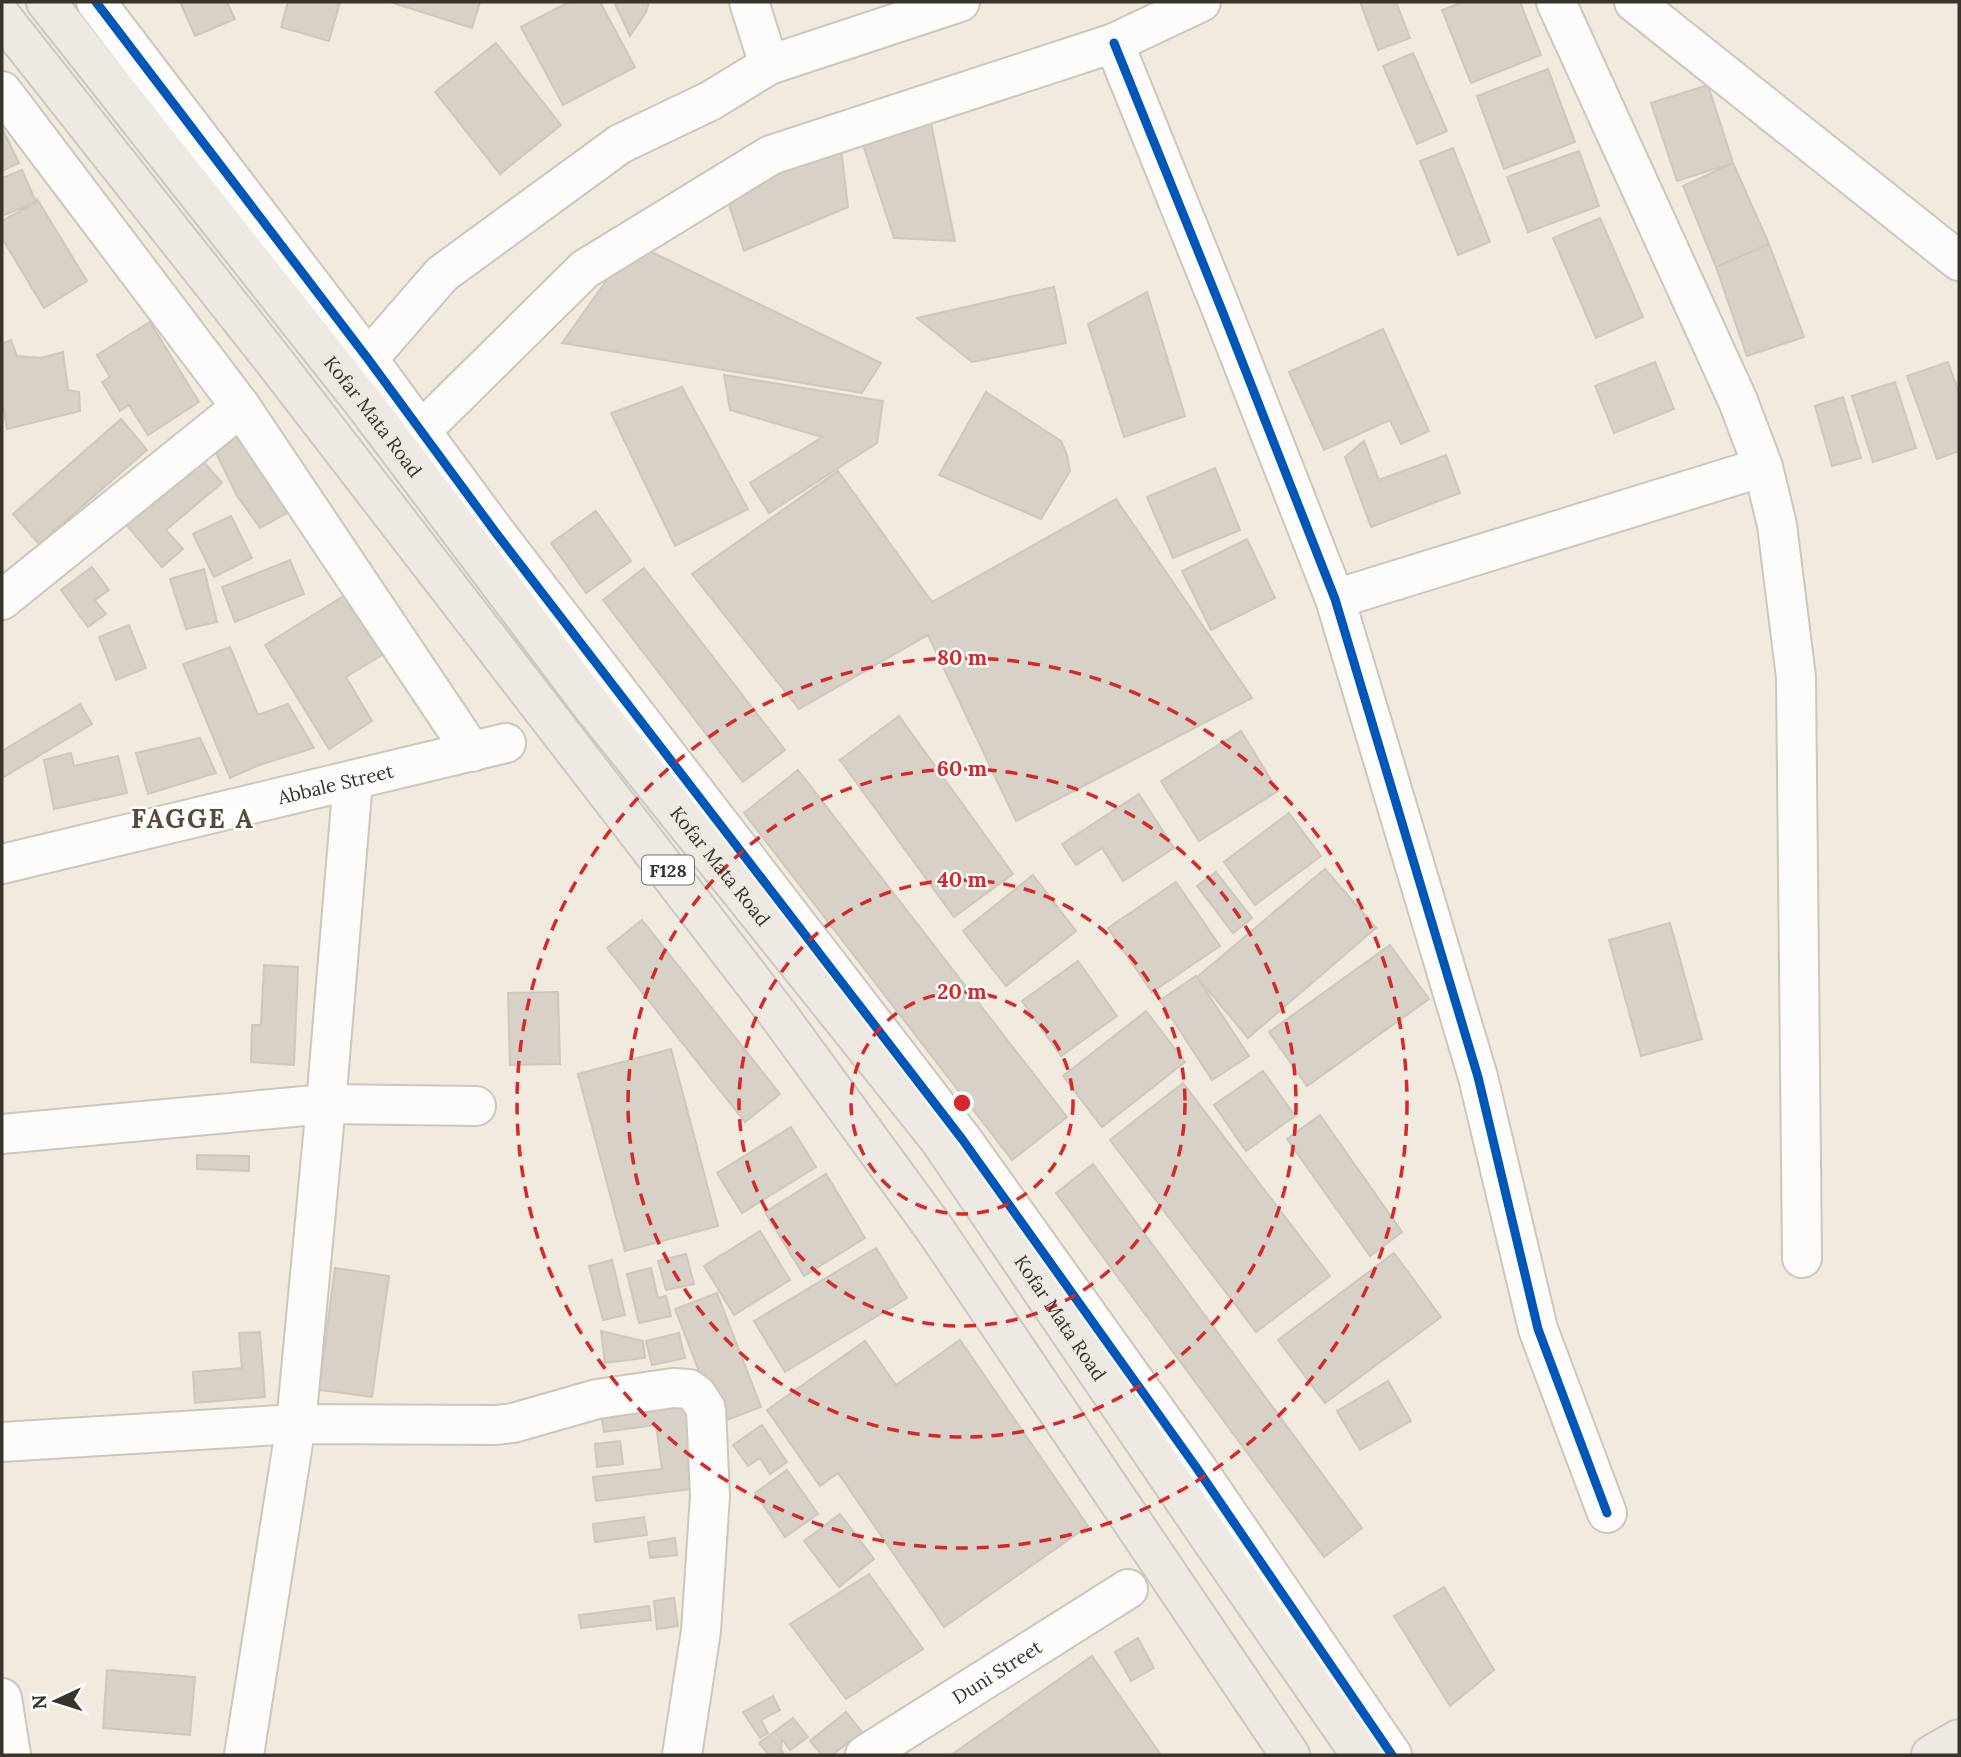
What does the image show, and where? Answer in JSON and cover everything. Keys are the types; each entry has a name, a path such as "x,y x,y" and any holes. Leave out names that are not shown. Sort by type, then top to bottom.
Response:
{"main road":[{"name":"Kofar Mata Road","path":"46,2 366,406 592,706 939,1139 1361,1755"},
{"name":"F128","path":"2,17 324,426 777,1013 934,1228 1290,1755"},
{"path":"1931,1755 1959,1739"}],"street":[{"path":"96,2 368,359 496,533 962,1139 1196,1467 1392,1755"},
{"path":"749,2 769,65"},
{"path":"368,359 442,274 620,144 710,100 769,65 960,2"},
{"path":"421,431 585,269 771,155 1114,43 1201,2"},
{"path":"1556,2 1738,401 1763,467 1777,525 1796,677 1802,1258"},
{"path":"1634,2 1959,261"},
{"path":"1114,43 1335,599 1478,1077 1538,1329 1607,1513"},
{"path":"2,91 241,407 2,600"},
{"name":"Abbale Street","path":"2,864 489,747 241,407"},
{"path":"1335,599 1763,467"},
{"path":"244,1755 296,1424 353,780"},
{"path":"2,1134 326,1104 476,1106"},
{"path":"2,1442 296,1424 496,1425 597,1399 673,1388 690,1389 706,1409 710,1496 701,1631 682,1755"},
{"name":"Duni Street","path":"865,1755 1128,1589"},
{"path":"2,1698 11,1755"}],"building":[{"path":"180,2 227,2 235,19 195,36"},
{"path":"288,2 340,2 329,41 281,27"},
{"path":"390,2 480,2 472,28"},
{"path":"569,2 600,2 635,67 563,105 521,27"},
{"path":"614,2 649,2 646,12 630,36"},
{"path":"1360,2 1396,2 1410,38 1378,50"},
{"path":"1463,2 1520,2 1541,55 1471,83 1442,10"},
{"path":"496,43 561,125 500,174 435,92"},
{"path":"1413,53 1447,131 1417,144 1383,66"},
{"path":"1548,69 1575,142 1504,169 1477,96"},
{"path":"1708,85 1733,163 1677,181 1651,103"},
{"path":"931,123 955,241 894,238 862,142"},
{"path":"2,128 19,163 2,171"},
{"path":"841,148 848,207 744,251 726,195"},
{"path":"1453,148 1490,242 1458,255 1420,161"},
{"path":"1579,151 1599,206 1528,232 1507,177"},
{"path":"1733,163 1769,244 1716,267 1683,186"},
{"path":"22,170 36,202 2,216 2,178"},
{"path":"37,199 87,281 44,308 2,238 2,221"},
{"path":"1600,218 1643,317 1596,338 1553,238"},
{"path":"633,243 881,363 862,393 562,343"},
{"path":"1769,244 1804,337 1747,356 1716,267"},
{"path":"1054,287 1066,343 972,362 917,318"},
{"path":"1147,292 1185,416 1124,437 1088,324"},
{"path":"150,322 199,402 148,435 129,405 120,411 102,382 110,377 97,355"},
{"path":"1383,329 1429,431 1401,444 1390,420 1324,450 1289,372"},
{"path":"11,340 17,356 41,358 63,352 68,390 79,392 80,411 7,429 2,398 2,344"},
{"path":"1655,362 1674,409 1614,433 1595,386"},
{"path":"1948,362 1959,393 1959,451 1937,459 1907,376"},
{"path":"724,375 883,401 877,443 769,513 750,483 822,437 730,410"},
{"path":"1895,382 1916,448 1873,462 1852,396"},
{"path":"682,387 748,509 675,546 611,413"},
{"path":"986,392 1061,441 1070,471 1041,519 939,475"},
{"path":"1843,397 1861,458 1832,466 1815,406"},
{"path":"121,419 147,450 39,544 13,514"},
{"path":"244,427 292,510 260,528 237,496 212,445"},
{"path":"1364,441 1379,480 1446,455 1460,493 1371,527 1345,457"},
{"path":"195,452 222,483 166,530 183,549 162,567 119,516"},
{"path":"1215,468 1240,530 1173,558 1147,497"},
{"path":"838,471 932,602 1116,499 1252,698 1016,821 928,635 799,709 692,574"},
{"path":"596,511 631,561 586,593 551,543"},
{"path":"231,516 252,558 214,577 193,534"},
{"path":"1247,539 1275,598 1211,630 1182,571"},
{"path":"290,560 304,594 235,622 222,587"},
{"path":"92,567 109,590 95,600 106,614 88,627 61,590"},
{"path":"644,568 785,750 743,782 603,600"},
{"path":"204,569 217,622 186,629 170,579"},
{"path":"347,594 384,654 346,677 372,721 329,749 265,645"},
{"path":"129,625 146,668 116,680 99,637"},
{"path":"230,647 258,715 288,704 314,748 259,765 230,778 183,664"},
{"path":"80,704 92,724 2,778 2,751"},
{"path":"899,716 1013,874 954,917 840,760"},
{"path":"1241,731 1278,791 1199,841 1161,781"},
{"path":"200,738 216,773 148,794 136,753"},
{"path":"71,753 74,766 118,756 127,793 54,809 44,760"},
{"path":"798,770 1067,1117 1012,1160 744,813"},
{"path":"1139,794 1174,848 1123,881 1102,848 1076,865 1062,844"},
{"path":"1289,813 1321,856 1255,905 1224,862"},
{"path":"1325,869 1376,928 1248,1038 1197,977"},
{"path":"1216,872 1252,918 1233,933 1197,886"},
{"path":"1033,875 1076,931 1006,986 963,931"},
{"path":"1176,882 1220,946 1152,992 1108,928"},
{"path":"642,920 780,1094 745,1122 607,948"},
{"path":"1670,923 1702,1039 1641,1056 1609,940"},
{"path":"1390,945 1429,999 1307,1086 1269,1032"},
{"path":"1078,961 1117,1016 1061,1056 1022,1001"},
{"path":"264,965 298,967 294,1065 251,1062 252,1025 261,1025"},
{"path":"1196,976 1249,1056 1212,1080 1160,1000"},
{"path":"558,992 560,1064 510,1065 508,993"},
{"path":"1146,1011 1185,1062 1102,1127 1063,1076"},
{"path":"671,1049 718,1226 625,1251 578,1074"},
{"path":"1263,1071 1295,1116 1246,1151 1214,1105"},
{"path":"1183,1083 1330,1276 1256,1332 1110,1140"},
{"path":"1320,1115 1402,1232 1370,1256 1287,1139"},
{"path":"791,1127 816,1167 742,1213 717,1173"},
{"path":"197,1155 249,1156 249,1171 197,1169"},
{"path":"1093,1164 1362,1528 1324,1557 1056,1193"},
{"path":"826,1174 865,1238 804,1276 765,1212"},
{"path":"760,1231 790,1280 734,1315 704,1266"},
{"path":"876,1248 907,1298 785,1372 754,1321"},
{"path":"1394,1253 1441,1317 1325,1403 1278,1340"},
{"path":"686,1254 694,1284 666,1290 658,1261"},
{"path":"612,1260 625,1315 603,1320 589,1266"},
{"path":"335,1268 389,1276 372,1397 319,1390"},
{"path":"651,1268 658,1298 666,1296 671,1316 639,1323 627,1274"},
{"path":"717,1293 761,1407 719,1423 675,1309"},
{"path":"601,1331 643,1341 645,1358 605,1363"},
{"path":"260,1332 265,1397 195,1403 193,1372 242,1368 239,1333"},
{"path":"679,1333 685,1358 652,1365 646,1341"},
{"path":"960,1340 1088,1526 944,1627 838,1473 820,1486 767,1410 865,1341 896,1385"},
{"path":"1388,1381 1411,1421 1360,1450 1337,1411"},
{"path":"689,1396 700,1488 596,1501 593,1477 662,1469 656,1425 604,1432 600,1407"},
{"path":"762,1425 787,1462 770,1474 760,1458 748,1466 733,1445"},
{"path":"620,1441 623,1464 597,1467 595,1444"},
{"path":"787,1470 818,1514 785,1537 755,1493"},
{"path":"840,1514 874,1559 839,1587 804,1541"},
{"path":"644,1517 647,1535 595,1542 593,1524"},
{"path":"675,1538 677,1555 650,1558 648,1542"},
{"path":"869,1574 923,1649 846,1699 790,1624"},
{"path":"1444,1587 1494,1670 1450,1706 1394,1616"},
{"path":"674,1598 678,1626 657,1629 654,1601"},
{"path":"649,1606 651,1620 581,1628 579,1615"},
{"path":"1138,1638 1154,1668 1131,1681 1115,1652"},
{"path":"1092,1656 1161,1755 951,1755"},
{"path":"107,1670 195,1677 190,1735 103,1728"},
{"path":"773,1696 780,1710 761,1720 768,1733 760,1738 743,1712"},
{"path":"846,1712 862,1732 832,1755 822,1755 810,1741"},
{"path":"793,1718 808,1737 790,1750 782,1739 781,1750 784,1754 769,1755 759,1743"}],"cycle path":[{"path":"96,2 368,359 496,533 962,1139 1196,1467 1392,1755"},
{"path":"1114,43 1335,599 1478,1077 1538,1329 1607,1513"}],"district":[{"name":"FAGGE A","path":"193,818"}]}
